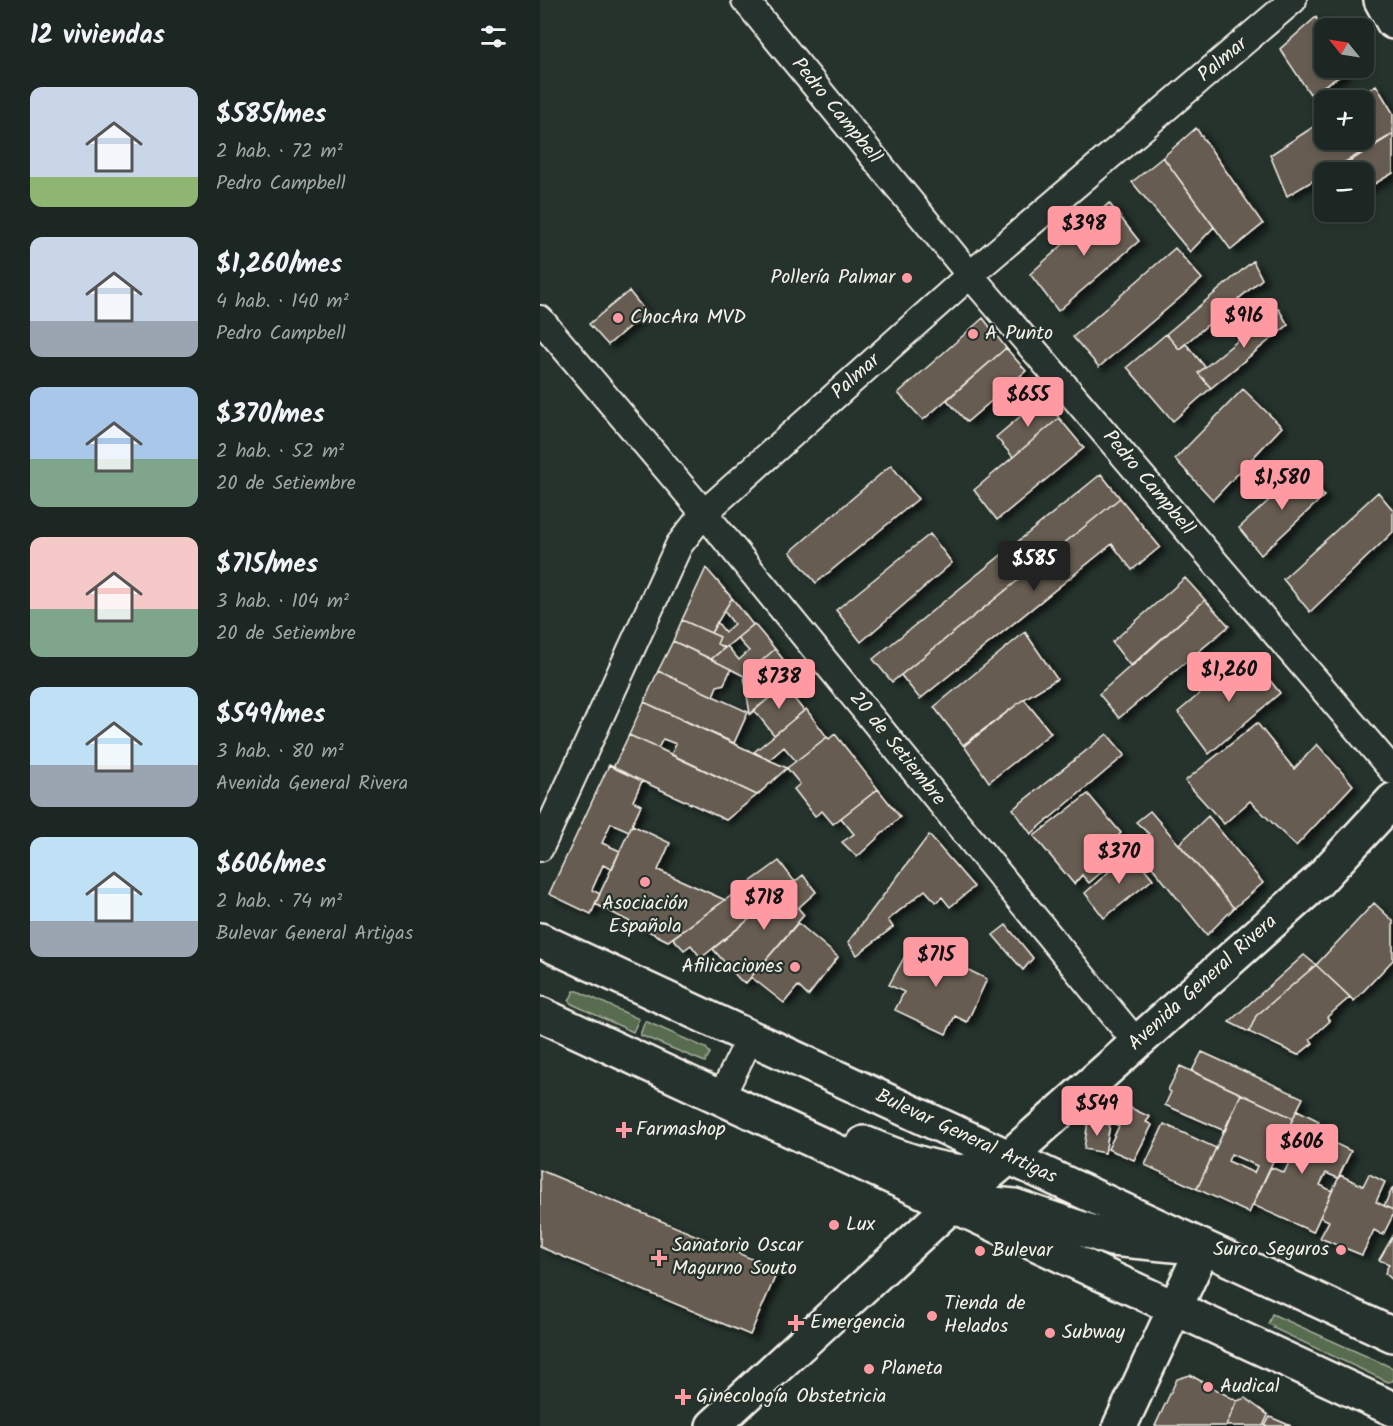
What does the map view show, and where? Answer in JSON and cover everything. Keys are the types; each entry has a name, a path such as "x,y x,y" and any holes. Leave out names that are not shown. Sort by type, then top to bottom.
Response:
{"main road":[{"path":"1381,0 1393,22"},
{"name":"Avenida General Rivera","path":"712,1426 952,1204 1009,1157 1317,882 1393,800"},
{"name":"Bulevar General Artigas","path":"540,940 1393,1335"},
{"path":"540,1014 1393,1409"},
{"path":"729,1101 775,1107 879,1149 949,1170 981,1170 993,1167 1009,1157"},
{"path":"952,1204 999,1203 1112,1239 1203,1248 1120,1426"}],"street":[{"name":"Pedro Campbell","path":"745,0 970,275 1393,771"},
{"name":"Palmar","path":"540,848 679,545 704,513 970,275 1293,0"},
{"name":"20 de Setiembre","path":"540,319 704,513 1136,1042"},
{"path":"729,1101 750,1038"}],"green space":[{"path":"574,991 639,1019 633,1032 572,1004 569,1001"},
{"path":"645,1021 706,1048 710,1053 705,1062 640,1035"},
{"path":"1272,1314 1393,1368 1393,1381 1388,1382 1273,1328 1274,1326 1268,1324"}],"building":[{"path":"1314,19 1314,78 1337,78 1310,94 1280,49"},
{"path":"1376,85 1393,113 1393,134 1374,145 1374,90 1368,90"},
{"path":"1314,126 1314,150 1366,150 1345,162 1314,162 1314,180 1287,196 1270,155"},
{"path":"1196,128 1263,224 1231,250 1163,157"},
{"path":"1393,134 1393,173 1374,184 1374,162 1349,162 1368,150 1374,150 1374,146"},
{"path":"1163,157 1214,227 1190,252 1132,182"},
{"path":"1109,203 1139,241 1058,311 1030,274"},
{"path":"1175,248 1202,279 1099,367 1073,337"},
{"path":"1253,261 1262,279 1179,349 1166,334"},
{"name":"ChocAra MVD","path":"629,291 646,312 608,345 589,324"},
{"path":"1278,308 1288,325 1211,388 1198,373"},
{"path":"983,318 1006,348 923,420 898,393"},
{"path":"1166,334 1179,349 1186,344 1205,367 1198,373 1211,388 1173,421 1127,367"},
{"path":"1006,348 1026,371 967,422 947,400"},
{"path":"1243,389 1282,427 1213,500 1175,459"},
{"path":"1042,398 1059,418 1013,457 996,437"},
{"path":"1059,418 1084,448 997,520 974,490"},
{"path":"891,465 918,499 816,583 790,552"},
{"path":"1305,467 1324,496 1261,555 1239,528"},
{"path":"1101,474 1120,498 892,682 873,659"},
{"path":"1378,492 1393,510 1393,532 1310,612 1283,579"},
{"path":"1120,498 1160,547 1132,570 1112,544 920,699 901,675"},
{"path":"930,534 952,563 861,642 836,610"},
{"path":"706,568 732,598 711,633 682,620"},
{"path":"1185,578 1205,600 1131,667 1112,642"},
{"path":"732,598 753,625 725,648 717,644 720,637 711,633 717,622 725,632 734,624 724,611"},
{"path":"1205,600 1229,626 1119,718 1099,694"},
{"path":"682,620 720,637 717,644 725,648 711,659 673,641"},
{"path":"754,624 775,649 744,676 711,659 727,646 739,660 749,651 737,638"},
{"path":"1025,632 1057,679 1024,699 963,745 934,707"},
{"path":"673,641 731,669 724,684 717,686 713,696 658,671"},
{"path":"775,649 796,676 750,714 744,676"},
{"path":"1248,653 1280,693 1209,754 1178,712"},
{"path":"658,671 748,712 734,743 644,702"},
{"path":"784,686 804,711 774,735 754,710"},
{"path":"1024,699 1051,733 989,782 964,746"},
{"path":"644,702 787,768 757,795 671,755 676,744 663,739 658,748 629,735"},
{"path":"806,709 827,737 796,761 784,747 769,760 754,752"},
{"path":"1257,723 1294,769 1317,744 1353,785 1296,846 1250,801 1224,824 1185,781"},
{"path":"835,734 878,789 833,824 822,811 815,816 794,789 800,784 787,768 827,737 829,739"},
{"path":"1107,734 1125,755 1031,834 1013,809"},
{"path":"629,735 757,795 726,820 613,768"},
{"path":"609,765 642,781 633,801 641,805 629,831 611,823 602,843 620,851 612,869 603,865 592,890 600,894 591,914 549,894"},
{"path":"878,789 900,817 857,857 842,842 854,834 841,818"},
{"path":"1088,794 1121,833 1111,843 1121,855 1089,883 1082,875 1074,884 1034,836"},
{"path":"1150,811 1234,908 1207,935 1135,846 1149,834 1136,822"},
{"path":"1208,816 1263,883 1234,908 1179,844"},
{"name":"Asociación Española","path":"632,825 670,843 658,870 725,900 668,941 595,904"},
{"path":"929,835 974,887 950,907 942,897 936,902 925,890 888,920 893,927 857,955 848,942"},
{"path":"1131,852 1153,879 1104,918 1085,893"},
{"path":"779,861 795,882 701,958 691,945 684,950 673,938"},
{"path":"803,875 816,892 798,908 804,915 746,983 740,980 713,949"},
{"path":"1374,903 1393,921 1393,960 1354,1001 1316,965"},
{"name":"Afilicaciones","path":"798,923 838,957 808,996 798,986 784,1003 751,977"},
{"path":"1006,925 1033,958 1023,970 993,935"},
{"path":"926,938 946,947 940,960 950,965 952,962 987,979 967,1022 955,1016 946,1034 895,1010 904,992 889,985 911,945 920,949"},
{"path":"1304,955 1316,965 1256,1016 1249,1032 1229,1022"},
{"path":"1316,965 1350,997 1327,1017 1330,1021 1310,1039 1313,1043 1298,1055 1249,1032 1256,1016"},
{"path":"1202,1052 1303,1098 1293,1118 1192,1071"},
{"path":"1180,1066 1241,1094 1225,1131 1165,1105 1171,1092 1168,1090"},
{"path":"1241,1094 1293,1118 1249,1213 1197,1189","holes":["1231,1154 1257,1166 1254,1173 1228,1161"]},
{"path":"1118,1102 1150,1117 1146,1122 1152,1125 1134,1160 1108,1149 1119,1126 1109,1121 1108,1116 1114,1103"},
{"path":"1297,1110 1319,1121 1313,1133 1351,1151 1338,1178 1326,1173 1320,1185 1332,1191 1313,1232 1253,1205 1271,1167 1284,1173 1292,1156 1279,1149"},
{"path":"1088,1121 1110,1125 1105,1153 1084,1149"},
{"path":"1164,1124 1216,1148 1197,1189 1145,1165"},
{"name":"Sanatorio Oscar Magurno Souto","path":"540,1170 778,1270 750,1335 540,1247"},
{"path":"1369,1174 1385,1182 1376,1202 1393,1210 1393,1215 1383,1235 1374,1230 1362,1255 1320,1238 1329,1221 1320,1217 1340,1175 1363,1186"},
{"path":"1393,1187 1393,1210 1384,1206"},
{"path":"1393,1236 1393,1280 1385,1273 1389,1264 1379,1260"},
{"path":"1190,1375 1237,1401 1226,1426 1155,1426 1177,1379"},
{"path":"1245,1398 1268,1415 1263,1426 1226,1426 1237,1401"},
{"path":"1270,1417 1291,1426 1265,1426"}],"place":[{"name":"Pollería Palmar","path":"907,278"},
{"name":"ChocAra MVD","path":"618,318"},
{"name":"A Punto","path":"973,334"},
{"name":"Asociación Española","path":"645,882"},
{"name":"Afilicaciones","path":"795,967"},
{"name":"Farmashop","path":"624,1130"},
{"name":"Lux","path":"834,1225"},
{"name":"Surco Seguros","path":"1341,1250"},
{"name":"Bulevar","path":"980,1251"},
{"name":"Sanatorio Oscar Magurno Souto","path":"659,1258"},
{"name":"Tienda de Helados","path":"932,1316"},
{"name":"Emergencia","path":"796,1323"},
{"name":"Subway","path":"1050,1333"},
{"name":"Planeta","path":"869,1369"},
{"name":"Audical","path":"1208,1387"},
{"name":"Ginecología Obstetricia","path":"683,1397"}]}
